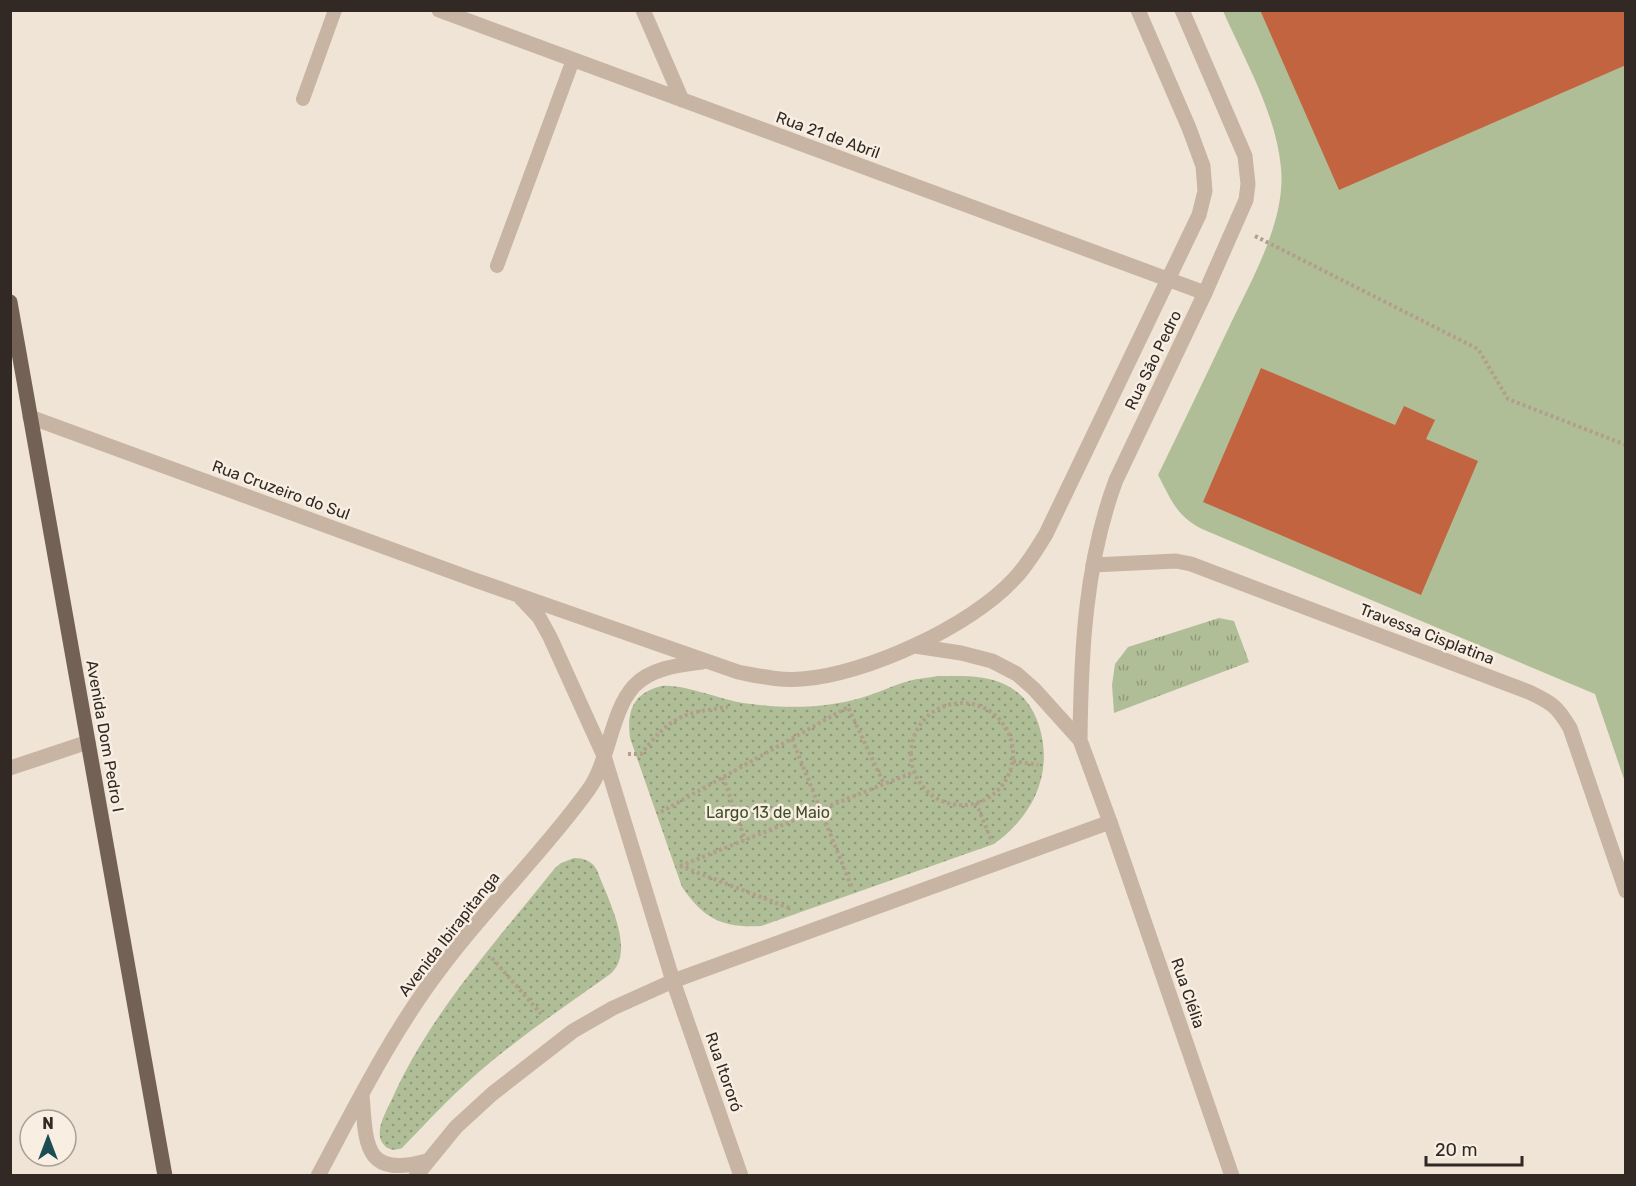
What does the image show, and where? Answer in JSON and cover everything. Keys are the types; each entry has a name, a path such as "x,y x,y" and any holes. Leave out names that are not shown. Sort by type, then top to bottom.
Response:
{"main road":[{"name":"Avenida Dom Pedro I","path":"10,302 16,366 30,417 165,1176"}],"street":[{"name":"Rua 21 de Abril","path":"439,10 1205,293"},
{"path":"643,10 682,100"},
{"name":"Rua São Pedro","path":"915,646 959,622 994,597 1014,580 1032,556 1046,534 1199,215 1205,191 1203,166 1138,10"},
{"name":"Rua São Pedro","path":"1080,740 1083,634 1093,565 1106,507 1116,480 1236,226 1247,192 1245,156 1182,10"},
{"name":"Rua Cruzeiro do Sul","path":"30,417 705,661"},
{"name":"Travessa Cisplatina","path":"1093,565 1176,561 1191,564 1551,702 1562,714 1570,728 1626,891"},
{"name":"Rua Cruzeiro do Sul","path":"520,596 539,618 550,637 604,756"},
{"path":"416,1176 456,1127 492,1094 573,1031 613,1008 673,981 1110,822 1080,740 1034,689 1017,674 992,661 961,653 915,646 839,672 801,679 757,676 705,661"},
{"name":"Avenida Ibirapitanga","path":"318,1176 392,1042 441,968 565,822 591,786 623,702 634,686 657,671 705,661"},
{"path":"10,768 88,742"},
{"path":"604,756 673,981"},
{"name":"Rua Clélia","path":"1110,822 1232,1176"},
{"name":"Rua Itororó","path":"673,981 741,1176"},
{"path":"362,1094 368,1147 377,1161 390,1166 405,1166 427,1161"}],"lane":[{"path":"303,99 335,10"},
{"path":"497,266 573,60"}],"path":[{"path":"1236,226 1478,349 1508,399 1626,445"},
{"path":"964,703 978,705 1001,721 1009,733 1013,747 1013,761 1009,775 990,797 976,803 962,805 946,802 933,795 922,785 914,772 912,744 917,731 937,710 964,703"},
{"path":"604,756 641,753 655,736 676,719 693,711 728,707"},
{"path":"662,812 848,707 884,784"},
{"path":"792,739 852,888"},
{"path":"1013,761 1038,765"},
{"path":"792,909 680,866 914,772"},
{"path":"723,777 745,840"},
{"path":"976,803 991,839"},
{"path":"492,958 541,1014"}],"green space":[{"path":"1223,11 1625,11 1625,782 1595,694 1202,529 1180,513 1158,475 1258,267 1273,228 1281,188 1281,168 1273,127"},
{"path":"1219,618 1234,621 1249,662 1114,713 1112,685 1115,664 1128,647"},
{"name":"Largo 13 de Maio","path":"937,676 973,677 1000,682 1019,694 1035,716 1043,746 1044,763 1041,778 1029,808 1007,833 994,844 761,926 725,923 706,914 698,907 682,887 630,738 630,713 636,700 649,691 666,686 743,703 784,707 812,706 853,700 912,680"},
{"path":"574,858 590,862 597,870 613,910 621,939 621,953 617,965 609,975 527,1033 480,1071 402,1148 393,1150 387,1148 381,1141 381,1123 408,1067 445,1007 555,868"}],"building":[{"path":"1260,10 1626,10 1626,65 1339,190"},
{"path":"1261,368 1395,425 1404,406 1435,420 1426,439 1478,461 1421,595 1203,502"}]}
